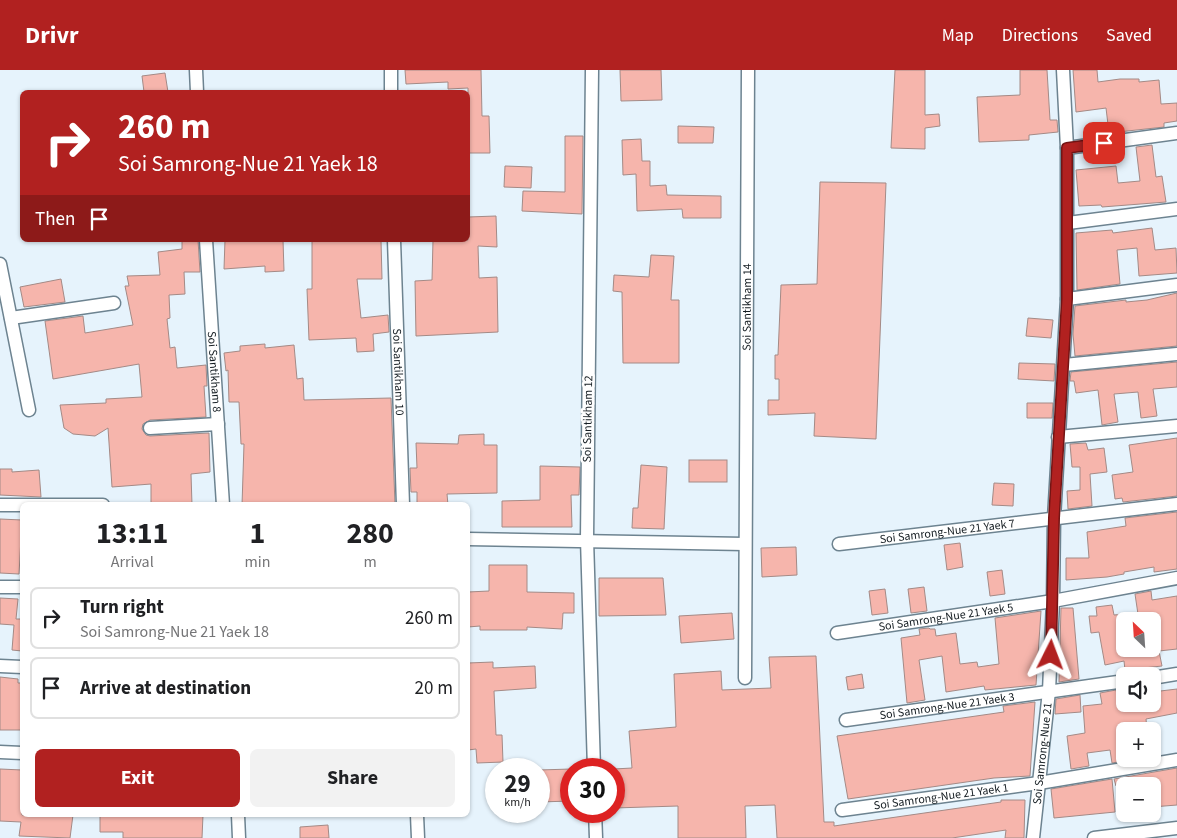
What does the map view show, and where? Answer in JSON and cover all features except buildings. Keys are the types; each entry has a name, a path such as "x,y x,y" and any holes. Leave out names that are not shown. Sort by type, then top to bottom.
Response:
{"street":[{"path":"196,70 197,90"},
{"path":"391,70 391,90"},
{"name":"Soi Santikham 12","path":"592,70 587,539 594,758"},
{"name":"Soi Santikham 14","path":"746,678 748,70"},
{"name":"Soi Samrong-Nue 21","path":"1032,838 1040,783 1049,691 1054,601 1054,518 1067,299 1067,148 1063,70"},
{"path":"1067,148 1177,133"},
{"path":"1068,224 1177,209"},
{"name":"Soi Santikham 8","path":"206,242 224,502"},
{"name":"Soi Santikham 10","path":"394,242 403,502"},
{"path":"0,264 29,410"},
{"path":"1067,299 1177,285"},
{"path":"10,318 114,303"},
{"path":"1064,365 1177,354"},
{"path":"150,428 218,424"},
{"path":"1058,437 1177,426"},
{"name":"Soi Samrong-Nue 21 Yaek 7","path":"839,544 1177,504"},
{"path":"0,505 20,505"},
{"path":"470,539 587,539 745,544"},
{"name":"Soi Samrong-Nue 21 Yaek 5","path":"837,633 1054,601 1177,578"},
{"path":"0,587 20,587"},
{"path":"0,666 20,667"},
{"path":"1161,677 1177,674"},
{"name":"Soi Samrong-Nue 21 Yaek 3","path":"846,720 1116,682"},
{"path":"0,752 20,754"},
{"name":"Soi Samrong-Nue 21 Yaek 1","path":"842,810 1040,783 1177,760"},
{"path":"238,817 239,838"},
{"path":"417,817 418,838"},
{"path":"595,823 596,838"},
{"path":"1094,838 1177,828"}],"route":[{"path":"1051,655 1054,601 1054,518 1067,299 1067,148 1104,143"}]}
